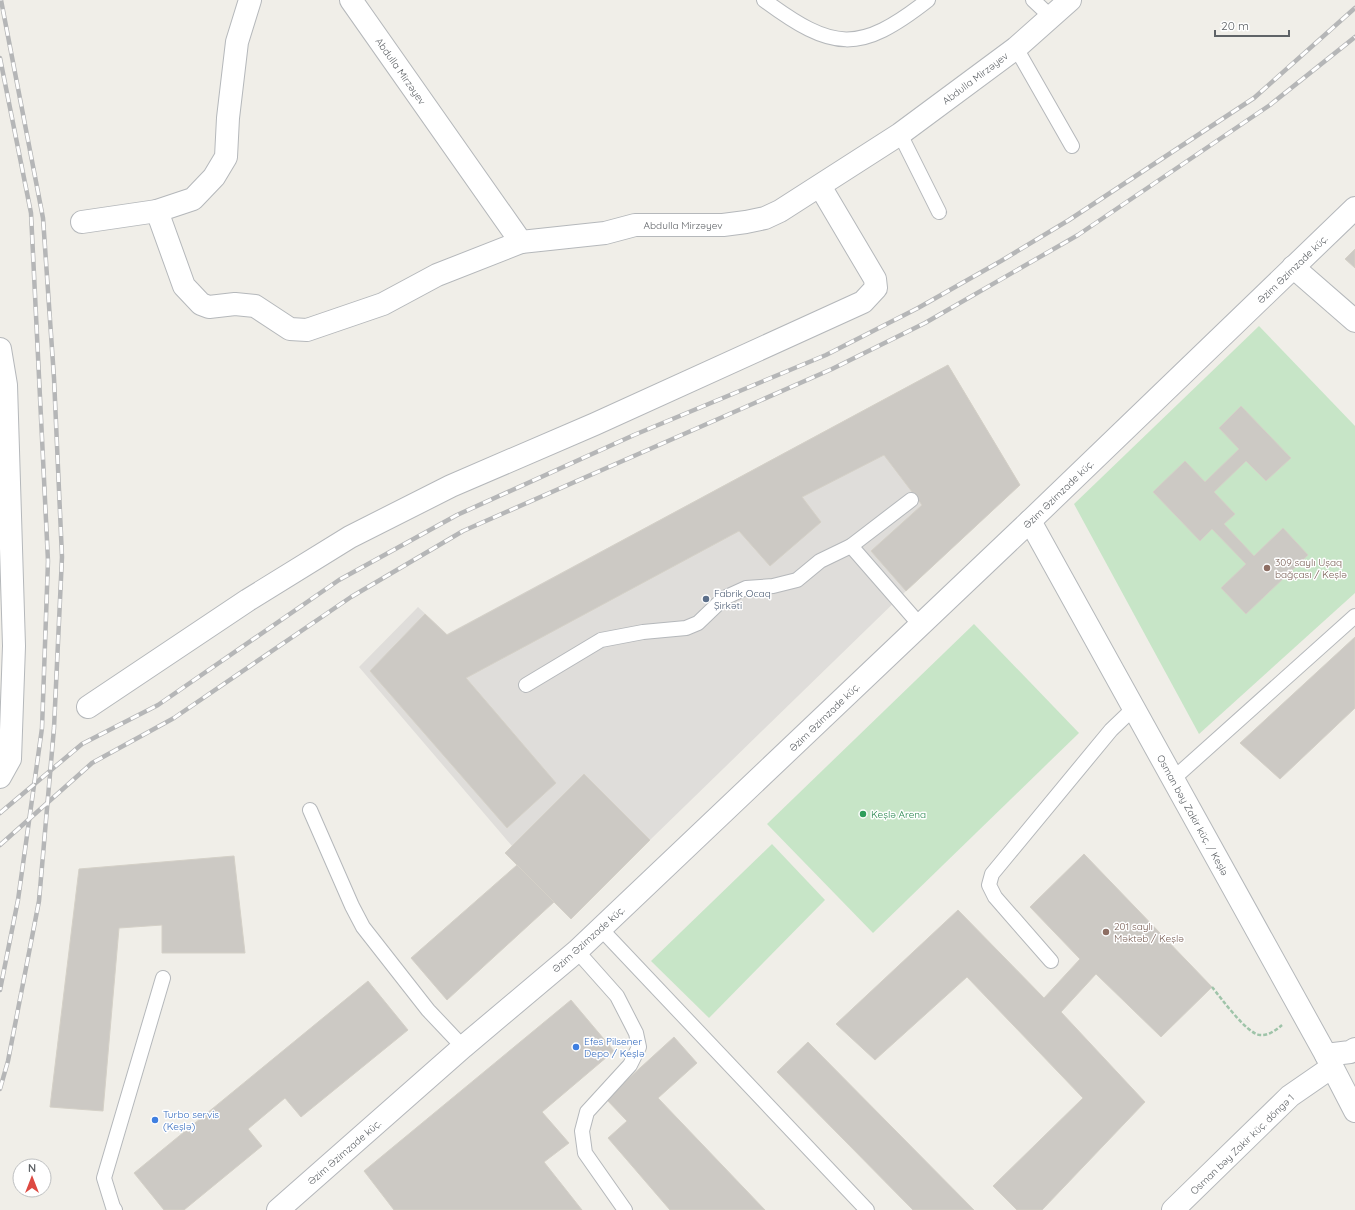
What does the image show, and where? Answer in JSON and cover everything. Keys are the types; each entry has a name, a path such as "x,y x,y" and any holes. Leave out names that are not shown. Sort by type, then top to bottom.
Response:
{"street":[{"path":"82,222 157,211 193,199 214,177 226,157 228,118 237,42 250,0"},
{"name":"Abdulla Mirzəyev","path":"350,0 521,242 605,233 635,225 722,225 765,218 780,211 900,134 1016,48 1050,16 1070,0"},
{"path":"88,707 248,600 350,537 452,486 595,424 863,302 876,288 874,279 820,186"},
{"name":"Əzim Əzimzade küç.","path":"278,1210 601,929 1030,521 1355,208"},
{"path":"157,211 184,286 201,304 209,307 235,304 255,306 290,329 307,330 383,304 437,275 521,242"},
{"path":"1293,267 1355,321"},
{"path":"0,349 6,385 14,646 10,759 0,777"},
{"name":"Osman bəy Zakir küç. / Keşlə","path":"1030,521 1301,1010 1355,1111"},
{"path":"1329,1061 1355,1049"},
{"name":"Osman bəy Zakir küç. döngə 1","path":"1173,1210 1290,1096 1329,1061"}],"lane":[{"path":"764,0 792,21 827,37 861,39 877,34 908,16 928,0"},
{"path":"1032,0 1050,16"},
{"path":"1016,48 1072,146"},
{"path":"900,134 939,212"},
{"path":"526,685 601,640 644,632 686,628 698,623 724,598 746,588 774,586 797,580 820,561 851,546 911,500"},
{"path":"851,546 920,626"},
{"path":"1173,779 1355,616"},
{"path":"1051,961 995,897 989,885 992,874 1111,730 1134,708"},
{"path":"310,810 352,906 363,927 428,1010 463,1048"},
{"path":"601,929 867,1210"},
{"path":"577,951 617,996 636,1034 639,1047 630,1065 587,1112 582,1131 585,1153 625,1210"},
{"path":"115,1210 104,1178 162,978"}],"path":[{"path":"1212,987 1250,1032 1260,1036 1273,1032 1301,1010"}],"shaded area":[{"name":"Fabrik Ocaq Şirkəti","path":"948,365 1020,485 906,591 650,840 584,774 512,846 359,667 418,607 447,634"}],"green space":[{"path":"1259,326 1355,426 1355,593 1199,734 1074,504"},
{"path":"974,624 1079,733 873,933 767,824"},
{"path":"772,844 825,900 709,1018 651,961"}],"building":[{"path":"1355,249 1355,268 1345,259"},
{"path":"948,365 1020,485 906,591 871,551 922,505 884,455 802,497 821,522 770,566 739,531 466,678 556,783 507,828 370,671 425,614 447,635"},
{"path":"1241,406 1291,458 1266,481 1246,461 1214,492 1235,514 1224,524 1254,556 1283,528 1308,555 1246,614 1221,588 1246,564 1212,529 1200,541 1153,492 1185,461 1205,482 1239,449 1219,428"},
{"path":"1355,637 1355,708 1280,779 1240,743"},
{"path":"584,774 650,840 571,919 505,853"},
{"path":"1084,854 1212,987 1161,1037 1096,974 1061,1012 1145,1102 1042,1210 1017,1210 993,1186 1083,1098 967,977 875,1060 836,1024 958,910 1044,998 1080,959 1030,907"},
{"path":"234,856 245,953 162,953 162,925 119,928 103,1111 50,1107 79,869"},
{"path":"517,865 554,902 447,1000 411,958"},
{"path":"368,981 408,1030 301,1117 285,1098 248,1129 262,1146 184,1210 164,1210 134,1173"},
{"path":"571,1000 614,1051 542,1112 569,1143 544,1162 582,1210 394,1210 364,1171"},
{"path":"674,1037 697,1063 658,1098 765,1210 670,1210 608,1138 627,1121 606,1099"},
{"path":"808,1042 974,1210 913,1210 777,1072"}],"railway":[{"path":"0,1089 8,1061 39,901 54,728 62,557 54,378 43,218 1,0"},
{"path":"0,813 82,744 158,705 339,580 457,515 634,435 826,355 918,308 1001,261 1069,220 1254,98 1355,8"},
{"path":"0,845 92,763 174,718 351,597 463,531 832,369 925,323 1078,235 1270,105 1355,37"},
{"path":"0,58 31,213 48,561 42,728 18,900 0,990"}],"place":[{"name":"309 saylı Uşaq bağçası / Keşlə","path":"1267,568"},
{"name":"Fabrik Ocaq Şirkəti","path":"706,599"},
{"name":"Keşlə Arena","path":"863,814"},
{"name":"201 saylı Məktəb / Keşlə","path":"1106,932"},
{"name":"Efes Pilsener Depo / Keşlə","path":"576,1047"},
{"name":"Turbo servis (Keşlə)","path":"155,1120"}]}
